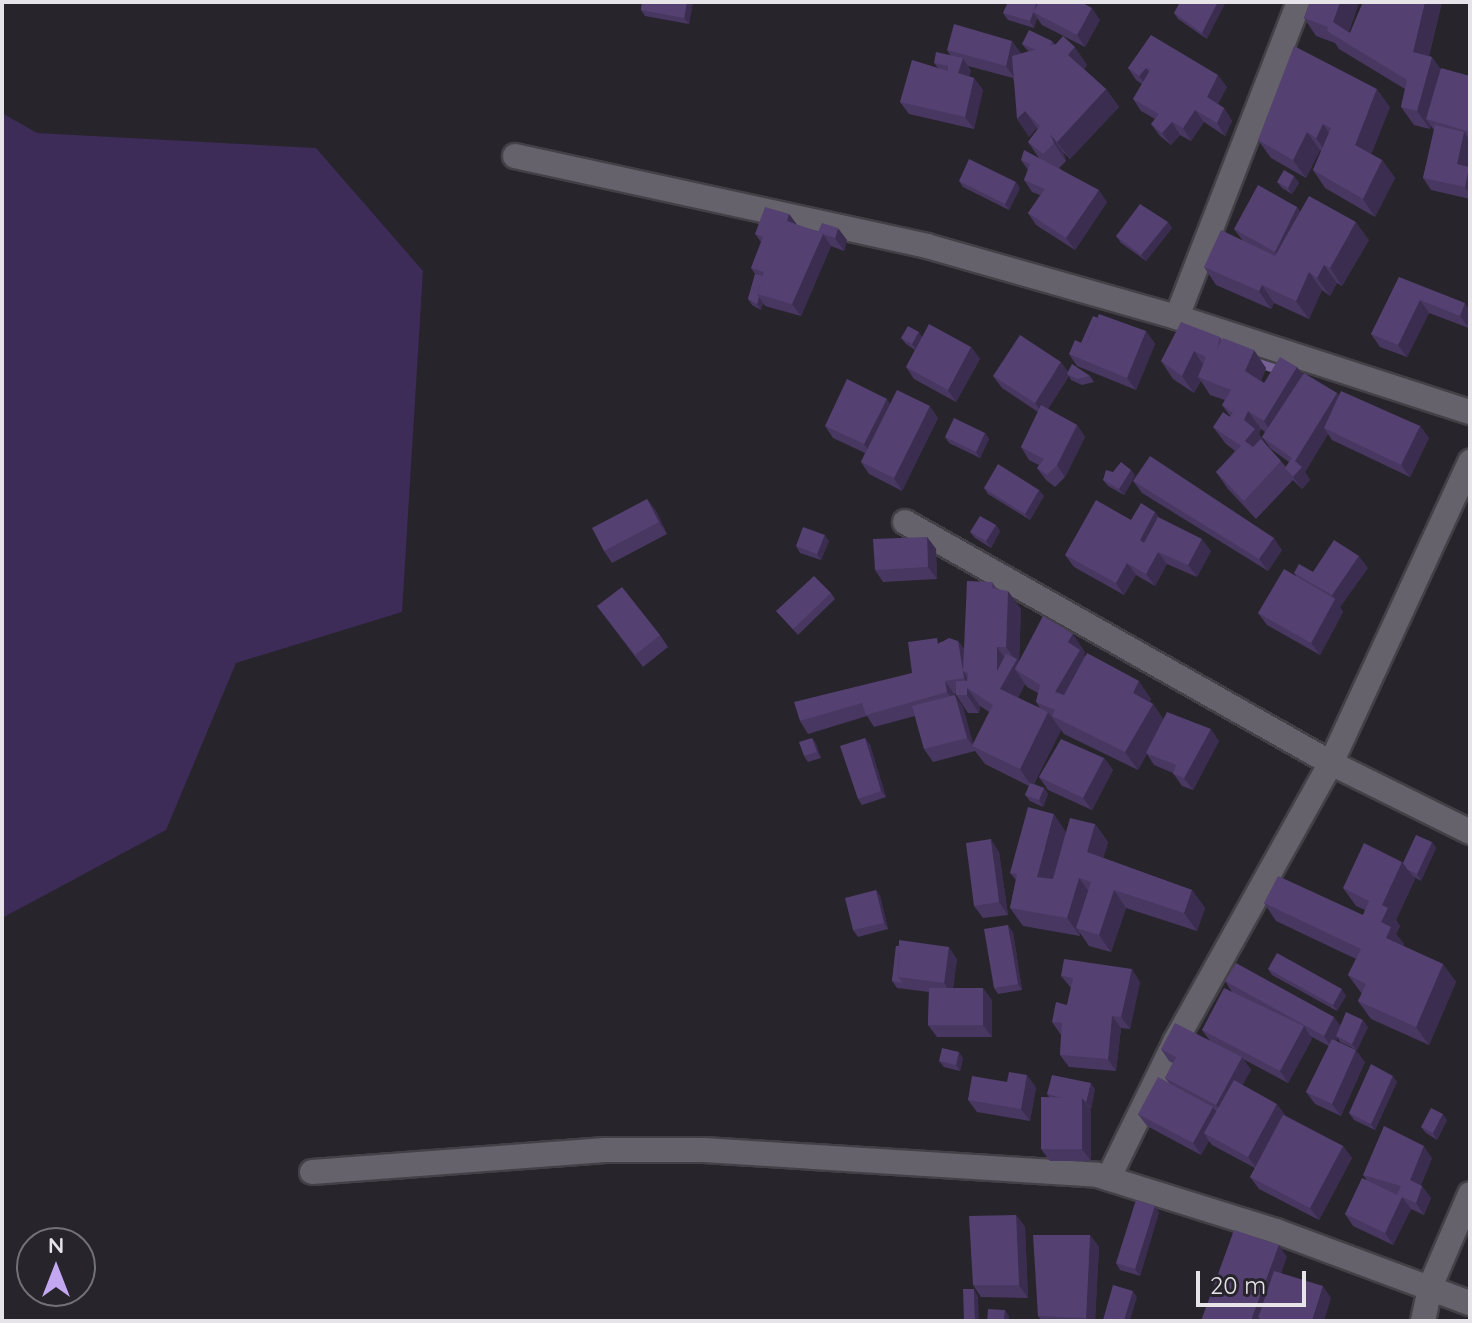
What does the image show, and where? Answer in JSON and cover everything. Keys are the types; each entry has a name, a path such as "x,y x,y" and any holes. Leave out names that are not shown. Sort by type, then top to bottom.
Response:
{"street":[{"path":"1177,317 1299,2"},
{"path":"515,156 927,246 1177,317 1470,412"},
{"path":"1109,1177 1175,1042 1331,763 1470,462"},
{"path":"905,522 1331,763 1470,832"},
{"path":"312,1172 605,1150 704,1150 1109,1177 1470,1303"},
{"path":"1423,1321 1430,1287 1470,1194"}],"shaded area":[{"path":"2,113 37,133 316,148 423,271 402,612 236,663 166,830 2,918"}],"building":[{"path":"642,2 687,2 684,18 641,10"},
{"path":"1008,2 1037,2 1030,21 1003,13"},
{"path":"1039,2 1081,2 1092,8 1077,35 1033,12"},
{"path":"1180,2 1218,2 1202,33 1174,13"},
{"path":"1310,2 1340,2 1333,22 1350,33 1363,2 1425,2 1413,52 1432,57 1417,111 1401,107 1407,80 1327,31 1328,27 1304,18"},
{"path":"954,24 1012,41 1006,66 947,50"},
{"path":"1029,30 1052,41 1050,46 1036,50 1022,44"},
{"path":"1151,35 1218,75 1207,97 1224,108 1217,123 1195,110 1183,128 1172,122 1162,133 1151,124 1159,114 1133,99 1150,70 1146,68 1139,76 1128,68"},
{"path":"1063,36 1075,47 1068,55 1106,89 1057,142 1050,134 1054,143 1043,154 1028,142 1040,126 1025,111 1017,119 1012,56 1056,44"},
{"path":"1294,46 1377,89 1355,145 1382,160 1363,199 1313,170 1331,128 1323,124 1316,138 1307,132 1293,160 1258,140"},
{"path":"936,52 963,58 958,73 974,78 965,117 900,102 912,60 948,71 948,66 934,63"},
{"path":"1441,68 1470,76 1470,132 1426,119"},
{"path":"1435,125 1464,132 1457,164 1469,167 1465,187 1423,178"},
{"path":"1024,150 1099,190 1066,238 1028,213 1045,189 1024,180 1030,164 1021,160"},
{"path":"969,159 1016,182 1005,204 959,181"},
{"path":"1284,170 1294,176 1288,188 1277,182"},
{"path":"1258,185 1297,207 1275,252 1234,229"},
{"path":"1309,196 1356,222 1330,268 1324,265 1317,278 1309,272 1296,301 1262,285 1259,291 1204,267 1221,230 1275,256"},
{"path":"1140,204 1168,222 1141,255 1116,236"},
{"path":"765,207 789,214 787,221 818,232 822,223 838,228 835,238 823,234 792,304 757,294 764,272 751,268 763,237 755,234"},
{"path":"755,274 763,276 757,304 748,299"},
{"path":"1399,277 1465,303 1460,316 1420,300 1398,345 1371,334"},
{"path":"1099,314 1146,331 1127,378 1069,354 1075,340 1086,345"},
{"path":"1093,316 1098,318 1086,345 1081,343"},
{"path":"1181,322 1220,337 1217,349 1223,338 1254,350 1245,371 1264,383 1280,357 1297,367 1264,421 1248,411 1244,420 1255,429 1245,441 1253,447 1261,439 1281,461 1244,501 1216,472 1241,446 1213,427 1223,412 1230,417 1233,413 1222,405 1231,390 1198,377 1206,357 1194,351 1182,376 1161,361"},
{"path":"929,324 971,347 948,390 906,367"},
{"path":"908,326 919,332 912,344 901,338"},
{"path":"1020,335 1061,362 1035,403 993,376"},
{"path":"1072,364 1090,376 1077,379 1067,374"},
{"path":"1304,373 1337,393 1295,461 1302,467 1293,477 1285,468 1292,458 1262,437"},
{"path":"847,379 887,399 864,444 825,426"},
{"path":"897,390 930,406 894,478 861,462"},
{"path":"1341,391 1420,426 1401,465 1324,428"},
{"path":"1041,405 1077,425 1057,465 1047,475 1037,468 1044,459 1021,447"},
{"path":"954,418 985,433 976,452 945,437"},
{"path":"1150,456 1274,538 1259,559 1133,481"},
{"path":"1121,462 1131,470 1119,489 1103,480 1106,470 1113,472"},
{"path":"998,464 1039,490 1025,514 984,488"},
{"path":"647,499 659,522 604,551 592,528"},
{"path":"1096,500 1131,520 1141,503 1155,512 1140,540 1144,543 1158,517 1202,539 1188,565 1158,552 1146,574 1127,563 1116,583 1065,555"},
{"path":"980,516 996,525 986,541 970,532"},
{"path":"803,527 825,535 817,554 796,546"},
{"path":"927,537 928,567 875,570 873,539"},
{"path":"1334,540 1359,556 1332,595 1294,573 1299,564 1313,572"},
{"path":"1284,569 1335,599 1311,643 1258,613"},
{"path":"814,576 831,593 793,629 776,611"},
{"path":"967,581 992,582 992,588 1008,591 1006,647 997,647 997,671 1006,654 1017,659 1000,689 1048,712 1020,769 972,746 993,705 967,688 967,695 956,695 956,681 967,681 968,673 963,671"},
{"path":"622,587 660,635 635,655 597,606"},
{"path":"1043,616 1073,634 1068,642 1080,650 1055,692 1064,695 1087,653 1139,681 1133,693 1153,704 1125,752 1052,716 1055,710 1036,702 1040,685 1015,669"},
{"path":"937,638 938,644 949,638 958,641 964,678 945,681 947,692 866,715 862,703 800,721 794,702 912,673 908,642"},
{"path":"955,695 967,738 924,749 912,706"},
{"path":"1167,712 1211,729 1184,778 1173,774 1176,765 1146,753"},
{"path":"812,738 817,752 804,756 799,742"},
{"path":"865,738 881,791 858,799 840,746"},
{"path":"1061,739 1104,758 1083,798 1039,777"},
{"path":"1030,783 1044,788 1039,800 1025,795"},
{"path":"1028,807 1054,814 1037,877 1053,879 1070,818 1095,824 1087,852 1192,890 1184,913 1114,890 1099,935 1076,928 1091,882 1079,878 1067,918 1010,908 1017,874 1010,873"},
{"path":"1416,835 1432,842 1417,874 1408,870 1403,863"},
{"path":"991,839 999,902 974,906 966,843"},
{"path":"1364,843 1402,862 1382,905 1388,908 1381,922 1391,927 1386,938 1443,964 1416,1027 1358,1001 1366,984 1348,975 1361,949 1264,903 1278,876 1363,915 1369,901 1343,888"},
{"path":"876,890 884,923 853,930 845,898"},
{"path":"1008,925 1018,984 994,988 984,929"},
{"path":"899,940 949,947 944,983 898,977"},
{"path":"896,946 899,946 898,977 903,983 892,981"},
{"path":"1277,953 1342,989 1333,1005 1268,969"},
{"path":"1064,959 1132,969 1121,1017 1112,1016 1108,1059 1060,1055 1062,1023 1052,1022 1056,1002 1067,1005 1073,978 1061,976"},
{"path":"1236,963 1334,1017 1324,1036 1225,981"},
{"path":"929,988 983,988 983,1025 928,1025"},
{"path":"1224,988 1304,1026 1280,1071 1202,1030"},
{"path":"1346,1012 1363,1020 1352,1044 1336,1036"},
{"path":"1175,1023 1242,1057 1216,1105 1165,1078 1176,1057 1161,1049"},
{"path":"1332,1039 1356,1050 1332,1104 1306,1092"},
{"path":"942,1048 959,1052 956,1065 939,1061"},
{"path":"1371,1064 1393,1076 1371,1124 1349,1113"},
{"path":"1009,1072 1027,1075 1021,1109 968,1100 972,1076 1007,1082"},
{"path":"1052,1075 1091,1083 1086,1102 1082,1098 1047,1094"},
{"path":"1158,1077 1213,1107 1193,1143 1138,1114"},
{"path":"1234,1080 1277,1104 1248,1157 1204,1133"},
{"path":"1041,1097 1082,1098 1082,1149 1041,1149"},
{"path":"1431,1108 1443,1114 1433,1133 1421,1127"},
{"path":"1283,1115 1343,1146 1310,1208 1250,1177"},
{"path":"1384,1126 1424,1146 1410,1180 1422,1186 1416,1203 1402,1197 1385,1233 1345,1214 1362,1178 1397,1195 1401,1186 1363,1175"},
{"path":"1136,1200 1155,1206 1135,1269 1116,1263"},
{"path":"1016,1215 1019,1285 973,1285 969,1216"},
{"path":"1234,1230 1279,1245 1251,1321 1201,1321"},
{"path":"1033,1235 1090,1235 1086,1318 1038,1316"},
{"path":"1274,1271 1323,1286 1312,1321 1268,1321 1258,1318"},
{"path":"1113,1285 1133,1291 1124,1321 1103,1320"},
{"path":"963,1289 974,1289 975,1321 964,1321"},
{"path":"988,1309 1005,1310 1004,1321 987,1321"}],"waterway":[{"path":"1251,359 1288,372"}]}
